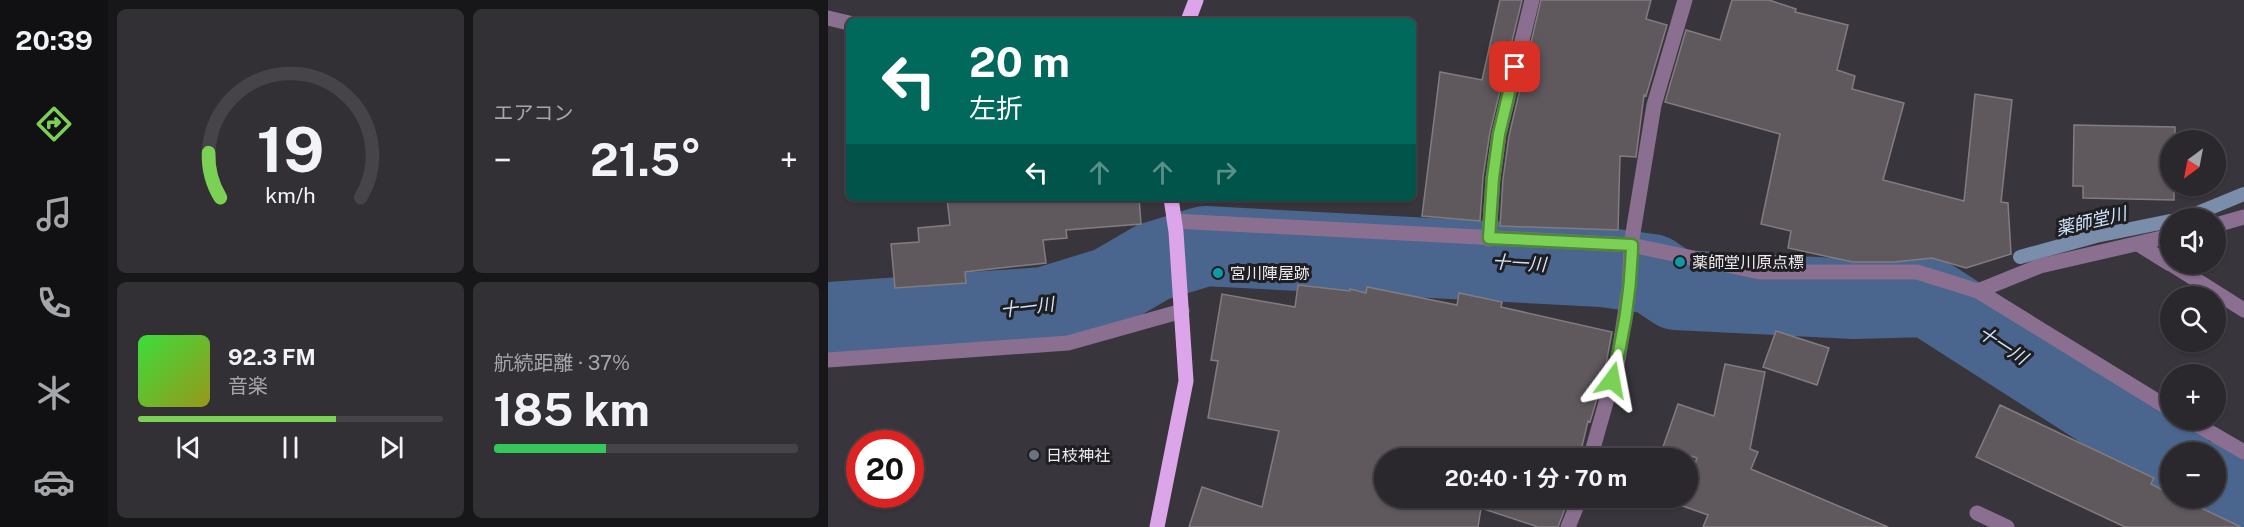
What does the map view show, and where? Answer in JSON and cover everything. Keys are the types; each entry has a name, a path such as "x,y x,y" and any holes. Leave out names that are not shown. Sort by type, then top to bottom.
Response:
{"main road":[{"path":"1189,18 1196,0"},
{"path":"1157,527 1186,381 1179,270 1171,201"}],"street":[{"path":"1489,238 1499,134 1532,0"},
{"path":"1593,448 1617,360 1654,105 1685,0"},
{"path":"828,18 846,21"},
{"path":"2226,222 2244,218"},
{"path":"1175,227 1489,238 1631,251 1760,272 1917,272 1978,291 2160,403"},
{"path":"1978,291 2040,266 2160,238"},
{"path":"2138,244 2160,257"},
{"path":"2187,274 2244,310"},
{"path":"828,360 1068,343 1182,311"},
{"path":"2206,430 2244,452"},
{"path":"1568,527 1576,508"},
{"path":"1977,513 2007,527"}],"building":[{"path":"1500,0 1522,0 1490,132 1483,177 1480,221 1422,216 1440,72 1482,80"},
{"path":"1541,0 1651,0 1646,19 1667,25 1646,96 1644,95 1636,157 1620,156 1618,230 1500,226 1509,136"},
{"path":"1732,0 1769,0 1796,9 1795,12 1848,25 1837,70 1855,76 1852,89 1904,103 1883,180 1964,201 1975,94 2012,100 2001,202 2008,203 2011,254 1966,268 1932,258 1894,262 1853,262 1788,248 1791,231 1761,224 1780,134 1665,102 1686,30 1720,40"},
{"path":"2074,125 2175,127 2175,130 2160,130 2160,196 2174,196 2174,200 2083,198 2083,186 2073,186"},
{"path":"947,201 1139,201 1141,224 1066,230 1067,238 1043,240 1046,263 965,272 966,283 895,288 891,244 919,242 918,228 950,225"},
{"path":"1298,285 1350,291 1350,289 1366,293 1367,287 1457,305 1459,293 1502,302 1501,307 1612,332 1604,375 1590,422 1588,421 1582,448 1374,448 1374,508 1481,508 1478,527 1189,527 1202,487 1262,507 1279,431 1208,418 1218,361 1211,360 1222,294 1295,307"},
{"path":"1776,331 1829,348 1817,385 1763,367"},
{"path":"1725,364 1765,372 1750,449 1758,452 1751,469 1888,527 1703,527 1708,515 1688,508 1698,508 1698,448 1663,447 1678,404 1714,416"},
{"path":"2000,405 2154,478 2151,484 2160,489 2160,508 2201,508 2241,527 2125,527 1976,457"},
{"path":"1481,508 1565,508 1558,527 1538,527"}],"waterway":[{"name":"薬師堂川","path":"2210,208 2244,194"},
{"name":"薬師堂川","path":"2020,257 2096,236 2160,223"},
{"name":"十一川","path":"828,322 1045,307 1110,287 1153,262 1205,246 1602,267 1652,274 1676,290 1854,299 1928,297 2160,446"},
{"name":"十一川","path":"2226,487 2244,499"}],"place":[{"name":"薬師堂川原点標","path":"1680,262"},
{"name":"宮川陣屋跡","path":"1218,273"},
{"name":"日枝神社","path":"1034,455"}],"route":[{"path":"1515,67 1499,134 1489,238 1632,245 1629,288 1612,380"}]}
